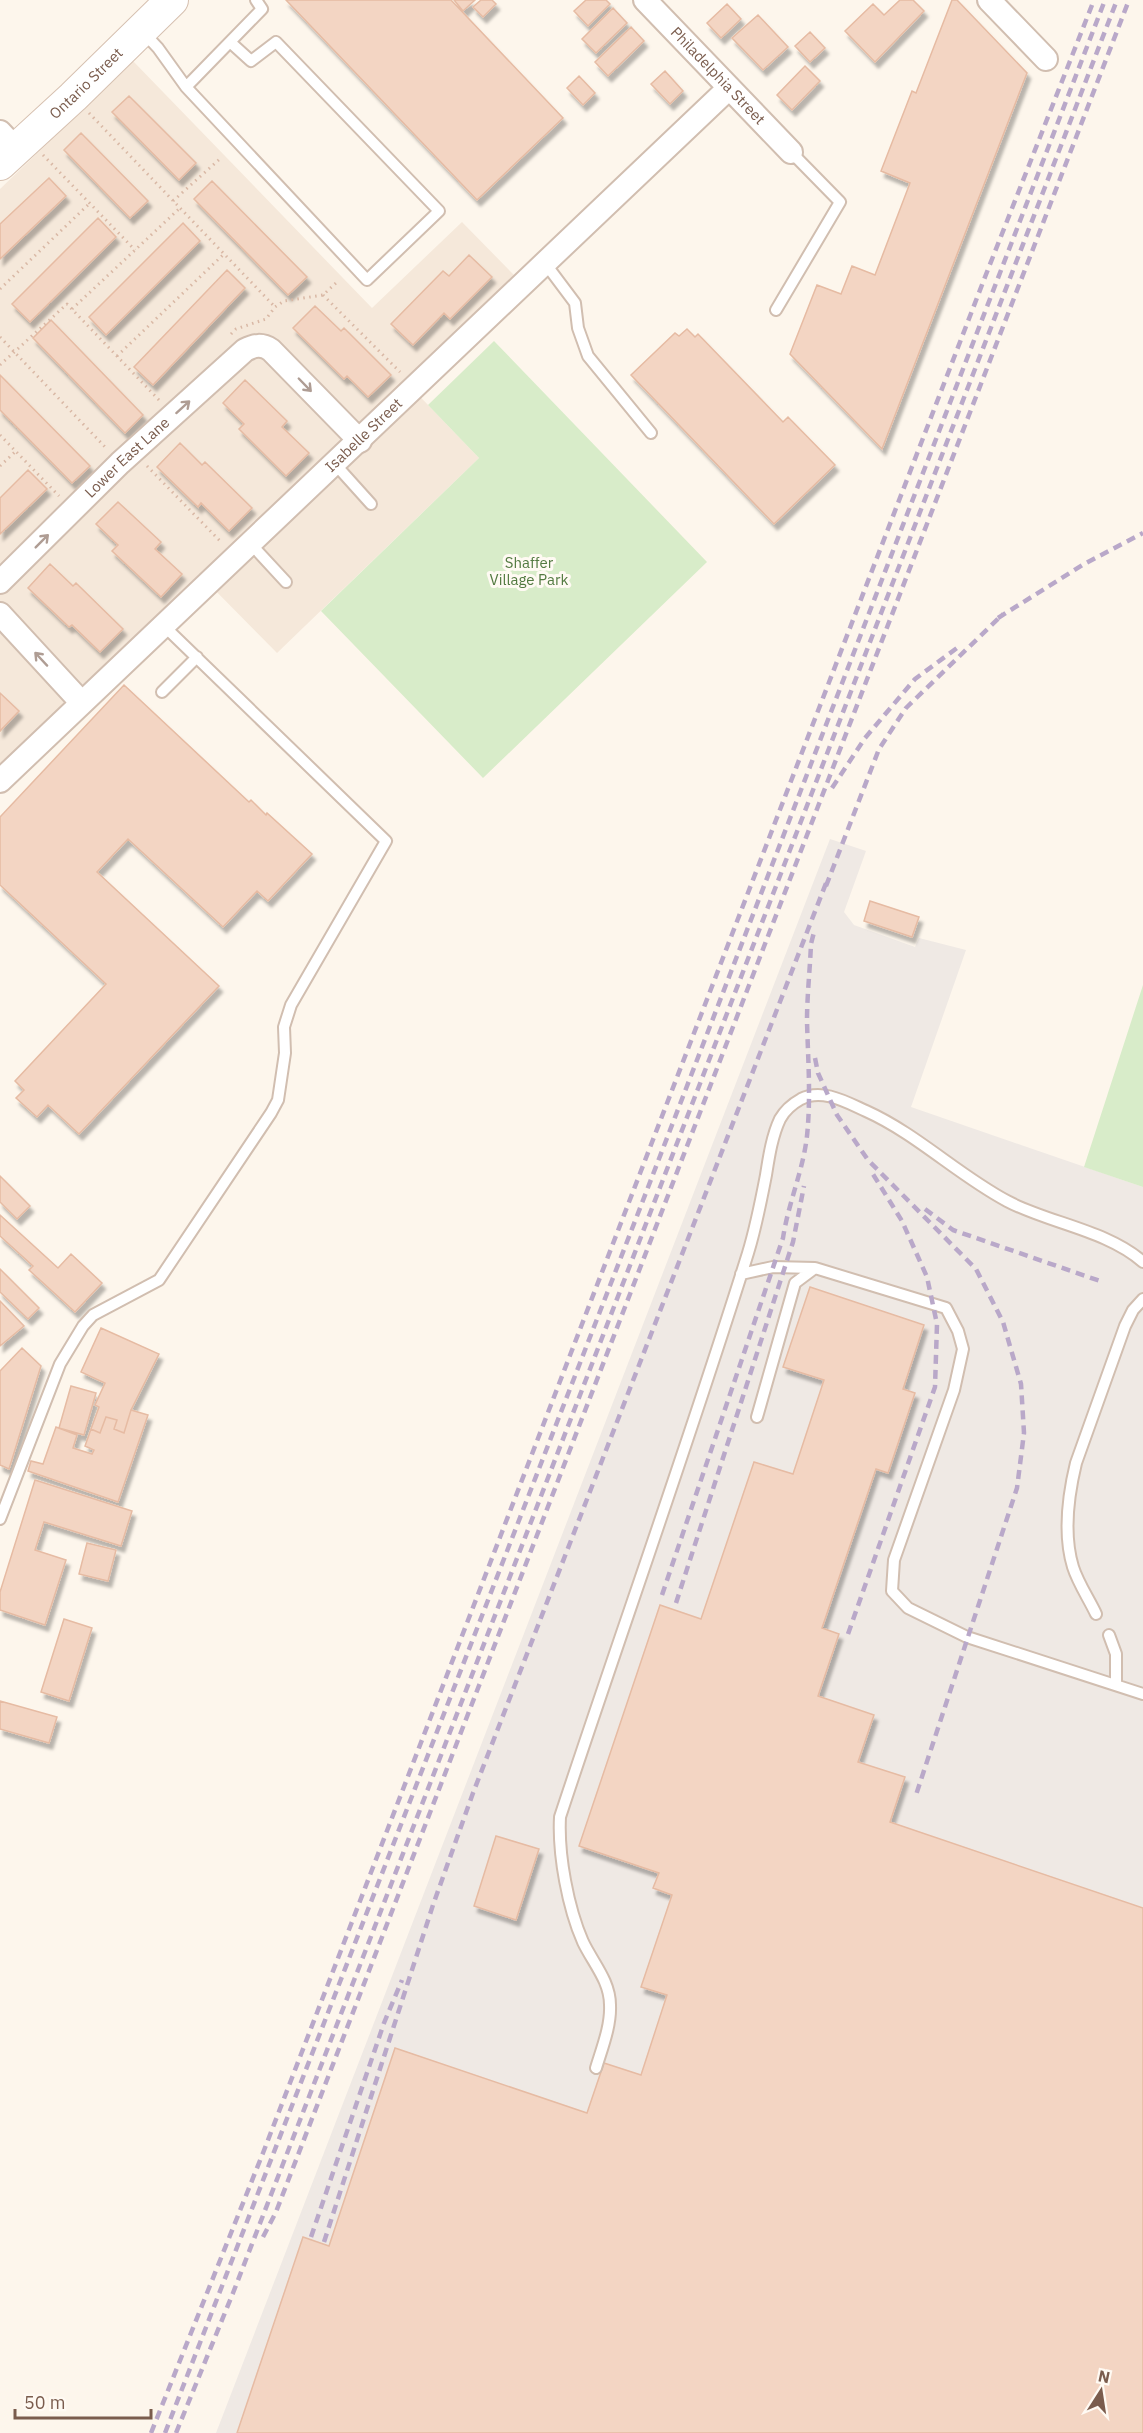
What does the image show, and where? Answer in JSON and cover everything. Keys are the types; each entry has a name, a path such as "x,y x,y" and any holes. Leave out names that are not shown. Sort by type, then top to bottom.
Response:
{"street":[{"name":"Ontario Street","path":"14,149 73,97 172,0"},
{"name":"Philadelphia Street","path":"645,0 791,152"},
{"path":"989,0 1046,59"},
{"name":"Isabelle Street","path":"0,781 729,88"},
{"name":"Lower East Lane","path":"0,582 120,463 253,346 262,346 271,350 360,441"},
{"path":"0,614 81,702"}],"lane":[{"path":"186,87 262,9 256,0"},
{"path":"141,30 158,48 186,87 367,280 439,211 276,42 250,61 230,42"},
{"path":"776,310 840,202 791,152"},
{"path":"545,263 575,303 578,328 588,356 651,433"},
{"path":"335,464 371,504"},
{"path":"250,543 286,582"},
{"path":"0,1519 60,1364 83,1326 93,1315 159,1280 271,1113 278,1100 285,1053 284,1027 291,1005 386,840 164,625"},
{"path":"162,692 197,657"},
{"path":"596,2068 609,2022 609,1993 583,1943 574,1919 560,1854 560,1817 656,1530 695,1422 755,1230 773,1138 779,1121 787,1109 809,1096 828,1096 883,1119 989,1191 1011,1203 1108,1241 1143,1262"},
{"path":"741,1274 773,1267 815,1268 946,1308 958,1331 963,1349 954,1390 894,1560 892,1591 908,1608 967,1637 1143,1694"},
{"path":"757,1417 795,1283 815,1268"},
{"path":"1096,1614 1073,1568 1068,1516 1072,1479 1125,1326 1133,1310 1143,1299"},
{"path":"1109,1635 1116,1654 1116,1685"}],"path":[{"path":"85,108 275,307 284,301 323,295 337,282"},
{"path":"14,149 90,203 135,250"},
{"path":"173,201 221,159"},
{"path":"0,289 90,203"},
{"path":"72,309 180,208"},
{"path":"117,356 224,254"},
{"path":"323,295 402,374"},
{"path":"0,365 67,304 159,400"},
{"path":"0,337 112,454"},
{"path":"0,435 60,498"},
{"path":"0,466 16,451"},
{"path":"143,462 227,549"}],"shaded area":[{"path":"133,61 372,308 462,222 514,275 404,380 479,458 277,653 199,574 0,766 0,189"},
{"path":"830,839 866,851 844,912 854,925 915,947 919,938 966,950 911,1107 1143,1187 1143,2433 216,2433"}],"green space":[{"name":"Shaffer Village Park","path":"494,341 707,562 483,778 321,611 479,458 428,405"},
{"path":"1143,985 1143,1187 1084,1167"}],"building":[{"path":"286,0 451,0 563,118 477,200"},
{"path":"454,0 475,0 463,11"},
{"path":"481,0 492,0 496,4 483,17 473,7"},
{"path":"586,0 606,0 610,4 588,26 574,11"},
{"path":"900,0 913,0 924,11 875,62 845,31 873,4 884,15"},
{"path":"952,0 957,0 1027,73 882,449 790,354 817,285 841,294 852,266 875,275 910,183 881,171 912,91 916,93"},
{"path":"727,4 741,19 721,38 707,23"},
{"path":"613,8 627,23 596,53 582,39"},
{"path":"758,15 788,47 763,70 732,38"},
{"path":"631,27 644,41 608,76 595,62"},
{"path":"810,32 825,48 810,62 795,46"},
{"path":"805,66 820,81 792,110 777,95"},
{"path":"665,71 683,91 670,104 651,84"},
{"path":"579,76 595,93 583,105 567,88"},
{"path":"129,96 196,163 179,180 112,112"},
{"path":"81,133 148,201 130,218 64,150"},
{"path":"49,178 66,196 0,259 0,224"},
{"path":"212,181 307,277 288,295 194,199"},
{"path":"98,218 116,237 30,322 12,304"},
{"path":"183,223 200,241 106,335 89,317"},
{"path":"469,255 492,277 450,319 444,313 413,345 391,324 443,271 449,276"},
{"path":"227,270 245,288 153,385 134,367"},
{"path":"315,306 341,331 344,328 391,375 368,397 347,376 344,379 293,328"},
{"path":"51,320 143,415 125,433 33,338"},
{"path":"687,329 695,337 698,334 783,422 788,417 835,465 774,524 631,375 675,333 679,336"},
{"path":"0,375 90,466 72,483 0,410"},
{"path":"245,380 287,421 282,427 309,453 286,476 239,429 244,424 223,403"},
{"path":"180,443 202,465 205,462 252,508 229,531 201,503 198,507 157,467"},
{"path":"28,470 47,489 0,534 0,498"},
{"path":"118,502 161,542 155,549 182,574 161,597 112,551 118,545 96,524"},
{"path":"50,564 73,586 76,583 123,629 100,652 72,625 69,627 28,588"},
{"path":"124,685 249,802 251,800 266,815 267,813 312,854 268,901 257,891 223,927 128,839 97,872 219,986 79,1134 48,1105 37,1117 16,1098 24,1090 15,1081 106,984 0,885 0,817"},
{"path":"0,693 19,711 0,731"},
{"path":"870,901 919,917 912,937 864,921"},
{"path":"0,1176 30,1206 17,1219 0,1202"},
{"path":"0,1215 58,1268 71,1254 102,1283 75,1312 29,1270 33,1266 0,1236"},
{"path":"0,1269 39,1308 28,1319 0,1292"},
{"path":"810,1287 924,1325 903,1389 915,1393 888,1473 876,1469 822,1628 839,1634 818,1696 874,1715 858,1762 905,1777 890,1822 1143,1908 1143,2433 237,2433 303,2237 329,2246 395,2048 587,2113 604,2063 641,2075 667,1995 641,1987 672,1895 653,1888 659,1873 579,1846 660,1605 701,1619 754,1462 793,1474 824,1380 783,1367"},
{"path":"0,1301 24,1326 0,1346"},
{"path":"101,1328 159,1354 131,1410 124,1433 114,1429 117,1420 106,1417 100,1433 91,1429 99,1407 95,1405 105,1383 81,1372"},
{"path":"22,1348 41,1366 9,1469 0,1465 0,1371"},
{"path":"71,1386 96,1393 84,1435 59,1428"},
{"path":"131,1410 148,1415 118,1502 28,1471 31,1461 43,1464 56,1427 77,1435 73,1448 92,1454 94,1450 85,1446 91,1429 100,1433 106,1417 117,1420 114,1429 124,1433"},
{"path":"35,1480 132,1511 121,1546 44,1522 35,1550 66,1560 45,1625 0,1610 0,1592"},
{"path":"87,1543 116,1550 108,1581 79,1574"},
{"path":"64,1619 92,1628 69,1701 41,1692"},
{"path":"0,1701 57,1717 49,1743 0,1729"},
{"path":"496,1836 539,1849 516,1920 474,1906"}],"railway":[{"path":"151,2433 263,2153 985,277 1094,0"},
{"path":"165,2433 1105,0"},
{"path":"176,2433 233,2293 1117,0"},
{"path":"263,2237 276,2212 1129,0"},
{"path":"998,618 1084,564 1143,533"},
{"path":"826,886 879,749 906,708 1003,614"},
{"path":"832,788 865,738 915,679 961,645"},
{"path":"324,2242 433,1905 473,1793 828,878"},
{"path":"662,1595 783,1238 802,1162 808,1121 807,1012 811,944 814,932"},
{"path":"815,1058 818,1073 837,1115 868,1160 976,1269 1003,1322 1021,1384 1024,1433 1017,1488 915,1798"},
{"path":"848,1634 935,1387 937,1324 927,1277 902,1221 871,1171"},
{"path":"676,1603 793,1242 804,1186"},
{"path":"925,1209 953,1230 1100,1281"},
{"path":"311,2237 384,2023 402,1980"}]}
